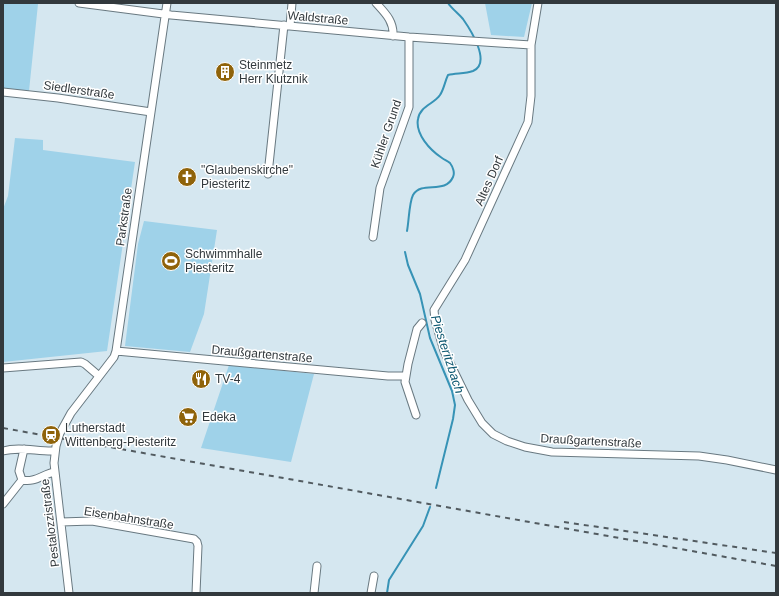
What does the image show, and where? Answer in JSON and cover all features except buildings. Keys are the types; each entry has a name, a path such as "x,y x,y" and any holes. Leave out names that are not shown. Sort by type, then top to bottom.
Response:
{"street":[{"name":"Waldstraße","path":"79,3 165,14 409,38 531,46"},
{"name":"Parkstraße","path":"68,418 114,357 116,351 167,3"},
{"path":"268,174 287,26 292,3"},
{"path":"376,3 392,23 394,28 393,36"},
{"name":"Altes Dorf","path":"434,315 436,306 454,281 468,255 528,122 532,84 531,46 538,3"},
{"name":"Kühler Grund","path":"373,237 380,188 409,107 409,38"},
{"name":"Siedlerstraße","path":"3,92 51,97 151,112"},
{"name":"Draußgartenstraße","path":"434,315 444,350 473,409 493,434 507,441 525,447 552,452 709,457 776,470"},
{"path":"416,416 407,389 405,376 417,329 422,323"},
{"name":"Draußgartenstraße","path":"116,351 373,375 405,376"},
{"path":"3,368 81,362 86,364 99,376"},
{"name":"Pestalozzistraße","path":"68,418 60,433 55,451 55,472 69,593"},
{"path":"3,451 24,449 41,452 55,451"},
{"path":"22,480 19,471 24,449"},
{"path":"22,480 32,481 55,472"},
{"path":"3,504 22,480"},
{"name":"Eisenbahnstraße","path":"61,522 92,521 194,539 198,546 196,593"},
{"path":"314,593 316,566"},
{"path":"371,593 374,576"}],"shaded area":[{"path":"3,3 38,4 29,91 3,89"},
{"path":"485,3 532,3 524,37 491,35"},
{"path":"15,138 43,140 43,150 135,162 107,351 3,362 3,209 8,196"},
{"path":"144,221 217,230 204,314 190,352 125,346 138,244"},
{"path":"229,365 314,374 291,462 201,448"}],"waterway":[{"name":"Piesteritzbach","path":"407,231 413,195 422,188 439,187 445,185 454,174 450,163 433,151 421,136 418,125 419,115 424,108 440,95 448,75 473,71 478,67 480,61 478,46 470,30 463,19 448,3"},
{"name":"Piesteritzbach","path":"405,252 408,265 420,294 430,338 452,391 455,405 436,488"},
{"name":"Piesteritzbach","path":"387,593 389,580 423,526 430,507"}],"railway":[{"path":"3,428 776,566"},
{"path":"564,522 776,553"}],"place":[{"name":"Steinmetz Herr Klutznik","path":"225,72"},
{"name":"\"Glaubenskirche\" Piesteritz","path":"187,177"},
{"name":"Schwimmhalle Piesteritz","path":"171,261"},
{"name":"TV-4","path":"201,379"},
{"name":"Edeka","path":"188,417"},
{"name":"Lutherstadt Wittenberg-Piesteritz","path":"51,435"}]}
